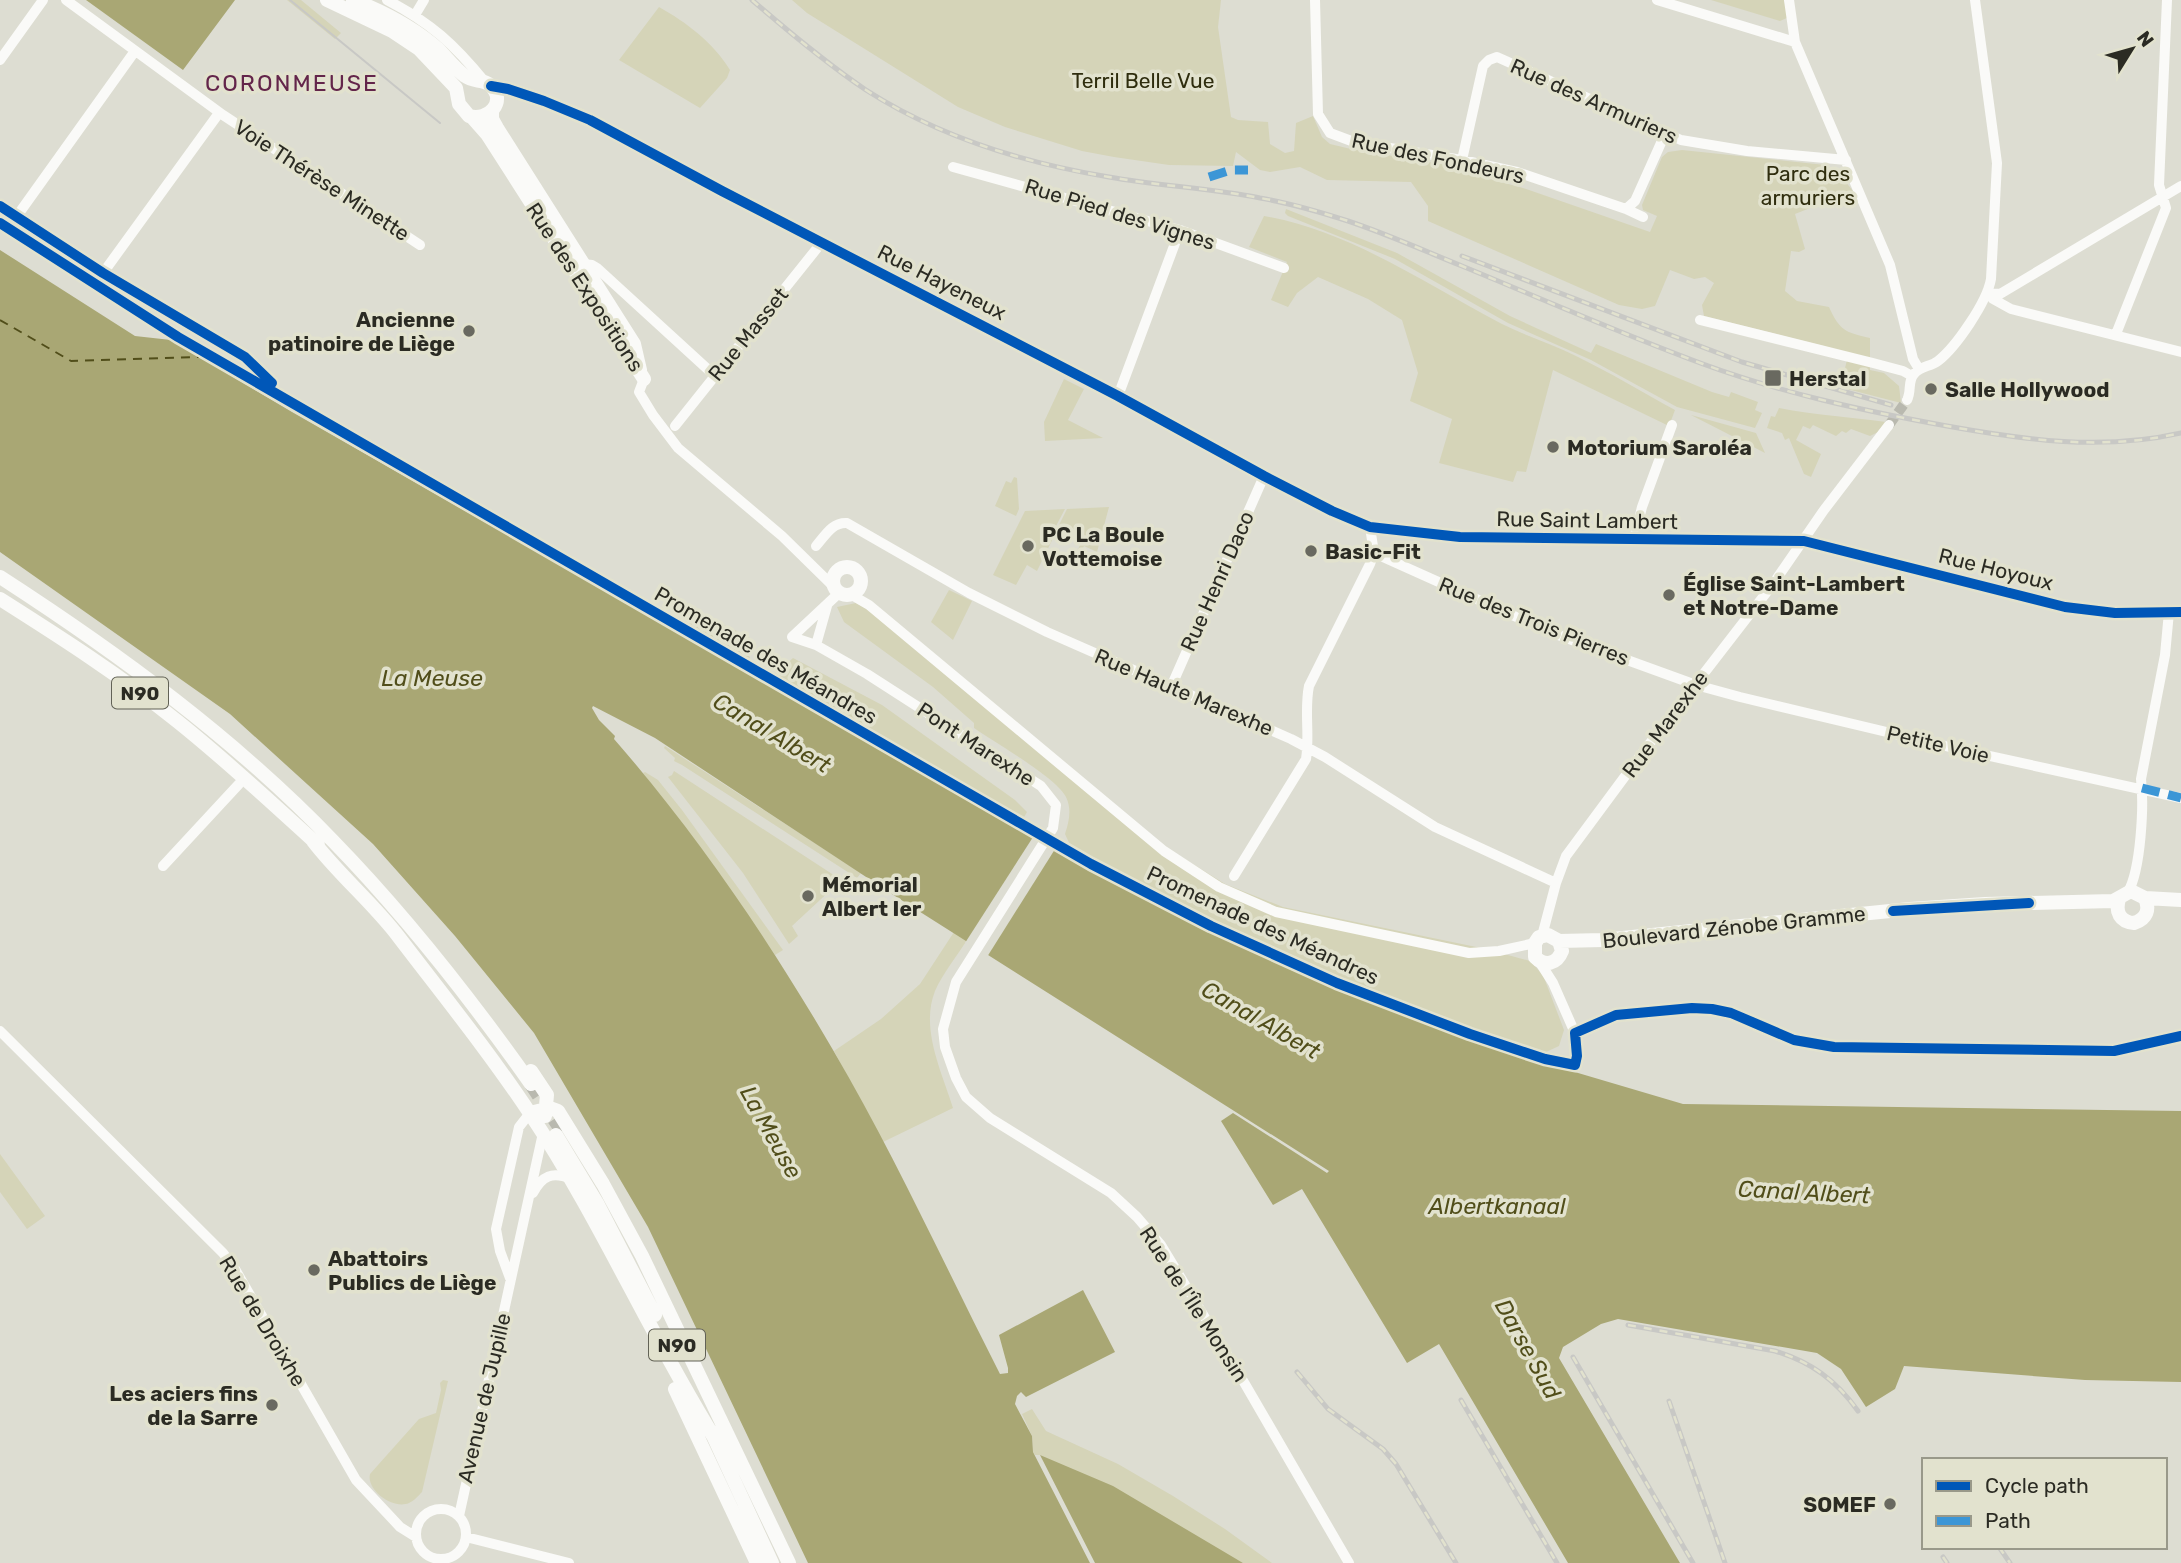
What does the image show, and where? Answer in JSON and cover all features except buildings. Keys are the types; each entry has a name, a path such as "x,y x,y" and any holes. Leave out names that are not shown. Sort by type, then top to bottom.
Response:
{"main road":[{"path":"327,0 408,41 444,72 456,88 463,111 472,117 483,118 493,110 496,96 483,83 463,75 417,32 386,14 353,0"},
{"path":"459,97 461,89 483,83"},
{"name":"Rue des Expositions","path":"493,110 492,119 497,128 634,344 644,379"},
{"name":"Rue des Expositions","path":"472,117 487,134 644,379"},
{"name":"N90","path":"0,580 69,622 179,704 306,814 363,873 455,982 528,1087 421,952 313,841 234,768 175,719 91,658 5,602"},
{"path":"5,602 26,624 133,698 239,784 323,863 417,963"},
{"path":"313,841 397,936 477,1038 530,1113 553,1133"},
{"path":"363,873 411,918 468,986 545,1091 545,1109 571,1179 636,1301 715,1439"},
{"name":"Boulevard Zénobe Gramme","path":"1547,939 1603,940 1910,909 2138,893 2145,898 2181,900"},
{"path":"2123,896 2117,908 2120,916 2134,923 2145,916 2145,898"},
{"path":"1547,939 1561,955 1546,961 1534,952 1547,939"},
{"name":"N90","path":"545,1109 553,1108 558,1111 618,1210 787,1560"},
{"path":"530,1113 545,1109"},
{"name":"N90","path":"553,1133 628,1246 787,1560"},
{"name":"N90","path":"553,1133 623,1252 715,1439 772,1563"},
{"name":"N90","path":"636,1301 658,1354 757,1563"}],"street":[{"path":"0,60 43,0"},
{"name":"Voie Thérèse Minette","path":"66,0 221,114 420,244"},
{"path":"387,0 415,15 450,42 483,83"},
{"path":"415,15 424,0"},
{"name":"Rue des Fondeurs","path":"1315,0 1318,114 1330,132 1354,142 1517,172 1643,217"},
{"path":"1657,0 1795,42"},
{"path":"1789,0 1795,42 1890,265 1915,368 1909,385 1909,396"},
{"path":"1700,320 1873,363 1915,368 1938,361 1989,293 1997,163 1975,0"},
{"path":"2116,334 2166,208 2159,185 2167,0"},
{"path":"16,216 135,51"},
{"name":"Rue des Armuriers","path":"1462,160 1483,66 1497,57 1665,134 1698,144 1846,160"},
{"name":"Rue Hayeneux","path":"483,83 590,120 1118,396 1264,476 1370,527"},
{"path":"493,110 511,98 527,96"},
{"path":"103,273 221,114"},
{"path":"1626,209 1634,201 1665,134"},
{"name":"Rue Pied des Vignes","path":"953,167 1180,230 1284,268"},
{"path":"1989,293 2000,294 2181,186"},
{"path":"1118,396 1180,230"},
{"name":"Rue Masset","path":"675,426 822,242"},
{"path":"583,264 597,268 714,375"},
{"path":"1989,293 1993,299 2011,309 2181,352"},
{"path":"644,379 639,392 678,448 782,536 841,591 869,605 1164,851 1219,887 1276,912 1469,953 1499,951 1547,939"},
{"path":"1634,539 1642,507 1672,425"},
{"name":"Rue Marexhe","path":"1547,939 1548,918 1556,883 1566,856 1889,425"},
{"name":"Rue Henri Daco","path":"1171,687 1264,476"},
{"name":"Rue Haute Marexhe","path":"816,547 832,527 847,523 972,594 1047,632 1308,748 1435,827 1556,883"},
{"path":"1234,876 1306,759 1309,687 1374,553 1370,527"},
{"name":"Rue Saint Lambert","path":"1370,527 1460,537 1804,541"},
{"name":"Rue Hoyoux","path":"1804,541 2065,607 2115,613 2175,612"},
{"name":"Rue des Trois Pierres","path":"1374,553 1550,632 1696,685"},
{"path":"816,645 827,607 841,591"},
{"name":"Pont Marexhe","path":"827,607 792,637 816,645 867,674 1041,786 1056,805 1056,817 1051,831 974,953"},
{"path":"2123,896 2134,881 2143,799 2141,779 2175,612"},
{"name":"Petite Voie","path":"1696,685 1958,749 2181,797"},
{"path":"163,866 239,784"},
{"name":"Rue de l'Île Monsin","path":"974,953 956,982 943,1029 945,1047 965,1097 990,1118 1111,1193 1138,1217 1161,1245 1349,1563"},
{"path":"1545,1059 1575,1065 1577,1056 1575,1033 1546,961"},
{"path":"1575,1033 1616,1015"},
{"name":"Rue de Droixhe","path":"0,1031 223,1253 356,1480 400,1527 416,1537"},
{"name":"Avenue de Jupille","path":"510,1281 496,1229 517,1134 530,1113"},
{"name":"Avenue de Jupille","path":"459,1516 529,1202 553,1133"},
{"name":"Avenue de Jupille","path":"529,1202 543,1177 554,1175 571,1179"},
{"path":"445,1509 459,1516 466,1529 461,1551 448,1561 421,1557 416,1537 419,1522 430,1512 445,1509"},
{"path":"466,1537 569,1563"}],"green space":[{"path":"287,0 301,0 341,33 335,39"},
{"path":"792,0 1221,0 1218,27 1231,117 1268,122 1270,144 1285,153 1294,151 1296,123 1313,116 1322,137 1330,144 1477,170 1490,179 1650,232 1657,216 1643,210 1642,205 1662,157 1668,152 1682,150 1825,165 1836,170 1853,191 1795,214 1805,249 1799,252 1791,251 1785,291 1797,301 1829,307 1840,326 1870,338 1870,370 1884,373 1899,386 1901,403 1847,389 1847,385 1841,384 1848,356 1824,346 1704,316 1702,305 1714,283 1705,277 1694,279 1670,270 1655,306 1642,309 1619,305 1428,221 1428,206 1411,182 1327,180 1300,167 1270,172 1260,170 1236,152 1233,166 1169,165 1082,151 1005,127 958,107 807,13"},
{"path":"1711,0 1784,0 1789,17 1780,21"},
{"path":"659,7 699,34 730,70 727,78 700,108 619,60"},
{"path":"1286,209 1397,253 1510,316 1591,353 1596,344 1712,392 1729,397 1731,392 1758,402 1755,410 1762,413 1755,428 1677,407 1591,360 1508,323 1395,259 1288,216"},
{"path":"1264,216 1296,223 1357,246 1502,324 1588,362 1675,410 1669,426 1553,370 1526,472 1517,471 1513,482 1439,463 1452,419 1410,401 1418,373 1402,320 1368,299 1318,277 1297,293 1288,307 1271,300 1287,262 1249,247"},
{"path":"1064,379 1084,389 1068,420 1103,438 1045,441 1044,422"},
{"path":"1779,408 1886,422 1880,431 1870,436 1851,429 1836,436 1813,425 1810,429 1803,426 1796,440 1821,454 1811,477 1804,474 1789,438 1785,440 1782,433 1767,428 1771,416 1775,417"},
{"path":"1691,415 1756,433 1765,453"},
{"path":"1014,477 1017,478 1019,509 1016,516 995,506 1006,481 1011,483"},
{"path":"1109,507 1097,552 1084,546 1075,564 1071,562 1085,536 1064,524 1063,527 1059,525 1067,509"},
{"name":"PC La Boule Vottemoise","path":"1065,509 1037,571 1027,565 1016,585 993,575 1025,511"},
{"path":"949,590 972,601 953,640 931,622"},
{"path":"856,603 912,635 1164,846 1225,884 1283,907 1486,949 1530,961 1543,975 1564,1030 1559,1046 1546,1052 1407,1007 1274,951 1072,849 1065,834 1069,806 1060,789 1051,780 974,728 974,723 933,687 844,622 837,607"},
{"path":"703,616 749,637 751,640 748,653 753,666 681,623"},
{"path":"793,658 882,705 1015,800 1027,812 1023,819 769,674 778,672"},
{"path":"665,746 861,873 857,878 674,761 675,758"},
{"path":"674,771 849,885 844,892 834,887 792,926 798,936 789,944 743,873 668,777"},
{"path":"643,773 658,780 682,810 783,950 775,955 711,862"},
{"path":"954,932 967,940 935,991 930,1020 934,1050 953,1108 883,1142 834,1051 881,1019 920,984"},
{"path":"0,1154 45,1216 27,1229 0,1192"},
{"path":"443,1380 448,1381 422,1492 409,1503 396,1504 376,1492 370,1474 419,1419 436,1413 440,1383"},
{"path":"1032,1409 1046,1431 1118,1464 1173,1496 1272,1563 1243,1563 1040,1455 1035,1455 1032,1436 1022,1414"}],"water":[{"path":"86,0 235,0 183,70"},
{"path":"0,250 135,336 171,340 292,412 1138,895 1271,959 1401,1014 1521,1056 1683,1104 2181,1111 2181,1382 2085,1380 1904,1366 1895,1389 1866,1407 1841,1369 1817,1353 1618,1319 1601,1324 1563,1347 1559,1358 1680,1563 1568,1563 1439,1344 1407,1363 1302,1189 1273,1205 1221,1121 1233,1113 1327,1173 1329,1171 895,896 655,738 593,706 599,720 615,736 614,739 674,812 731,889 809,1009 877,1129 1000,1374 1008,1373 1008,1368 999,1335 1083,1290 1115,1352 1026,1397 1021,1392 1015,1404 1032,1436 1033,1452 1090,1563 808,1563 648,1227 534,1033 455,936 373,844 230,714 0,552"},
{"path":"1040,1455 1113,1486 1243,1563 1095,1563"}],"pier":[{"path":"1035,834 1057,846 987,957 965,943"}],"ferry route":[{"path":"0,320 71,361 200,357"}],"tunnel":[{"path":"1889,425 1907,400"},
{"path":"531,1084 562,1131"}],"tram line":[{"path":"290,0 440,123"}],"railway":[{"path":"752,0 808,47 866,90 923,121 983,146 1077,171 1282,202 1327,214 1391,237 1673,353 1763,384 1885,414 2034,439 2122,441 2181,433"},
{"path":"1462,256 1742,362 1891,405"},
{"path":"1628,1325 1788,1355 1832,1381 1858,1411"},
{"path":"1573,1357 1693,1563"},
{"path":"1297,1372 1328,1409 1383,1449 1396,1464 1456,1563"},
{"path":"1461,1400 1557,1563"},
{"path":"1669,1401 1725,1563"},
{"path":"2000,1549 2010,1563"},
{"path":"1943,1557 1947,1563"}],"marked path":[{"path":"1209,177 1231,170 1248,170"},
{"path":"2142,788 2181,798"}],"cycle path":[{"path":"491,86 544,101 590,120 1118,396 1264,476 1370,527 1460,537 1804,541 2065,607 2115,613 2181,612"},
{"path":"0,206 103,273 245,357 272,383"},
{"name":"Promenade des Méandres","path":"0,223 178,337 1091,864 1211,926 1337,983 1470,1034 1545,1059 1575,1065 1575,1033 1616,1015 1692,1008 1731,1013 1794,1040 1834,1047 2114,1051 2181,1036"},
{"path":"1893,911 2029,903"}],"place":[{"name":"Ancienne patinoire de Liège","path":"469,331"},
{"name":"Herstal","path":"1773,378"},
{"name":"Salle Hollywood","path":"1931,389"},
{"name":"Motorium Saroléa","path":"1553,447"},
{"name":"PC La Boule Vottemoise","path":"1028,546"},
{"name":"Basic-Fit","path":"1311,551"},
{"name":"Église Saint-Lambert et Notre-Dame","path":"1669,595"},
{"name":"Mémorial Albert Ier","path":"808,896"},
{"name":"Abattoirs Publics de Liège","path":"314,1270"},
{"name":"Les aciers fins de la Sarre","path":"272,1405"},
{"name":"SOMEF","path":"1890,1504"}],"district":[{"name":"CORONMEUSE","path":"292,83"}],"park label":[{"name":"Terril Belle Vue","path":"1143,80"},
{"name":"Parc des armuriers","path":"1808,185"}],"water label":[{"name":"La Meuse","path":"432,678"},
{"name":"Canal Albert","path":"772,733"},
{"name":"Canal Albert","path":"1261,1020"},
{"name":"La Meuse","path":"771,1132"},
{"name":"Canal Albert","path":"1804,1192"},
{"name":"Albertkanaal","path":"1497,1206"},
{"name":"Darse Sud","path":"1528,1349"}]}
